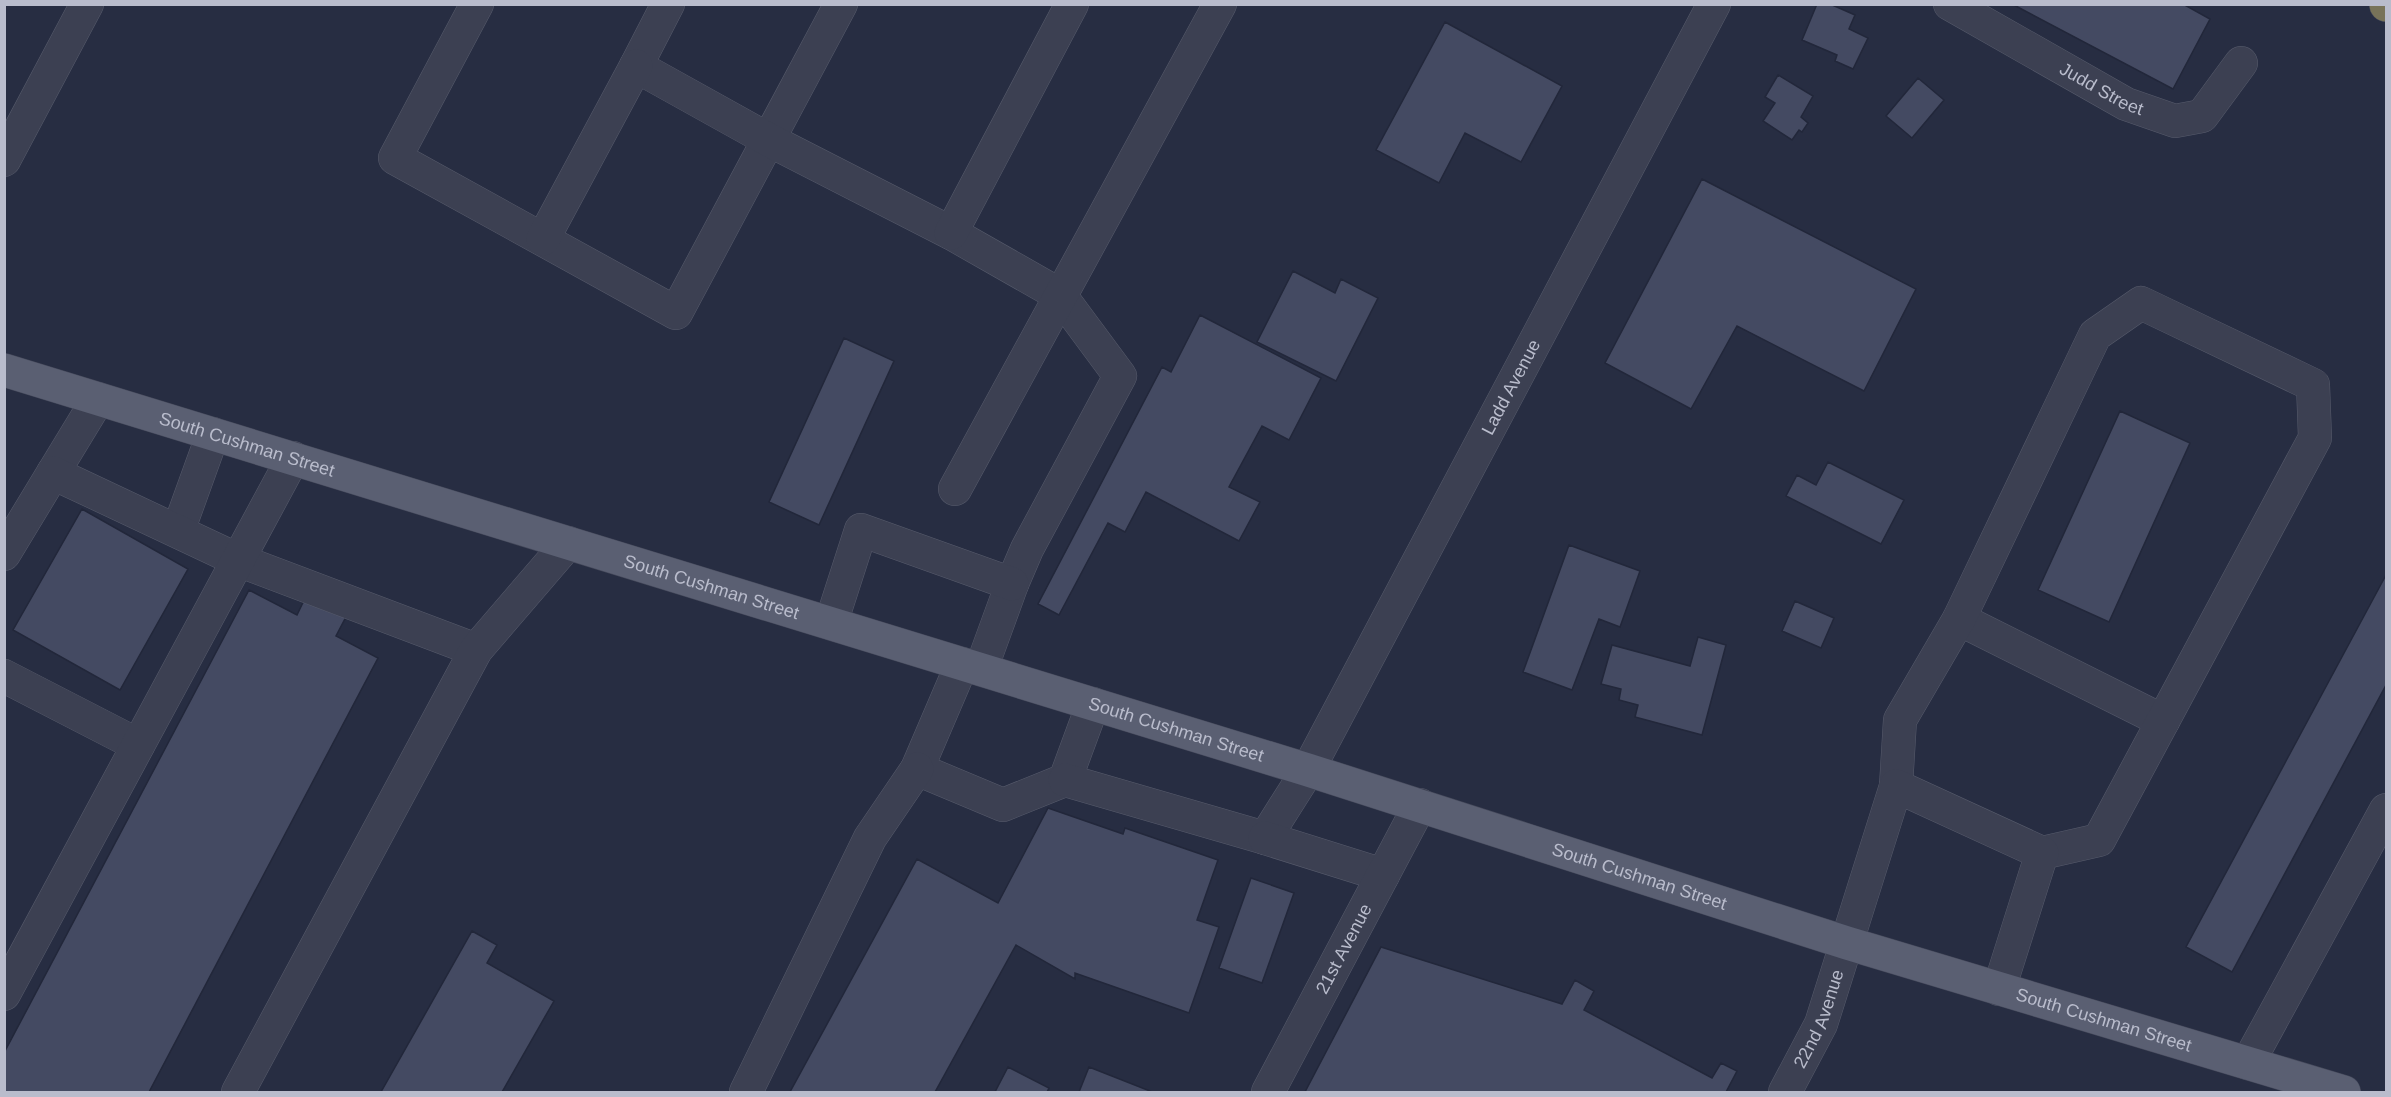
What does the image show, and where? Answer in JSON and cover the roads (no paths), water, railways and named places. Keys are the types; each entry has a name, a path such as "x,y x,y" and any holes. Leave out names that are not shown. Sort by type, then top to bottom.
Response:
{"main road":[{"name":"South Cushman Street","path":"4,370 1308,770 1847,943 2344,1092"}],"street":[{"path":"4,160 87,4"},
{"path":"477,4 395,158 676,314 841,4"},
{"path":"543,240 668,4"},
{"path":"951,233 1072,4"},
{"path":"955,489 1220,4"},
{"name":"Ladd Avenue","path":"1265,838 1308,770 1714,4"},
{"name":"Judd Street","path":"1950,4 2126,104 2175,122 2202,116 2241,63"},
{"path":"636,66 770,140 951,233 1060,295 1120,376 1027,549 971,666 916,769 870,838 746,1092"},
{"name":"22nd Avenue","path":"1785,1092 1821,1023 1896,786 1900,720 1959,618 2095,335 2141,303 2313,385 2316,438 2163,721"},
{"path":"4,554 98,399"},
{"path":"178,531 213,434"},
{"path":"4,994 293,458"},
{"path":"53,473 238,560 476,650"},
{"path":"831,623 861,530 1012,584"},
{"path":"238,1092 476,650 568,543"},
{"path":"1896,786 2042,853 2099,840 2163,721 1959,618"},
{"path":"4,676 138,745"},
{"path":"1065,780 1093,704"},
{"path":"916,769 1003,805 1065,780 1383,875"},
{"name":"21st Avenue","path":"1268,1092 1420,805"},
{"path":"2248,1063 2386,810"},
{"path":"1999,989 2042,853"}]}
